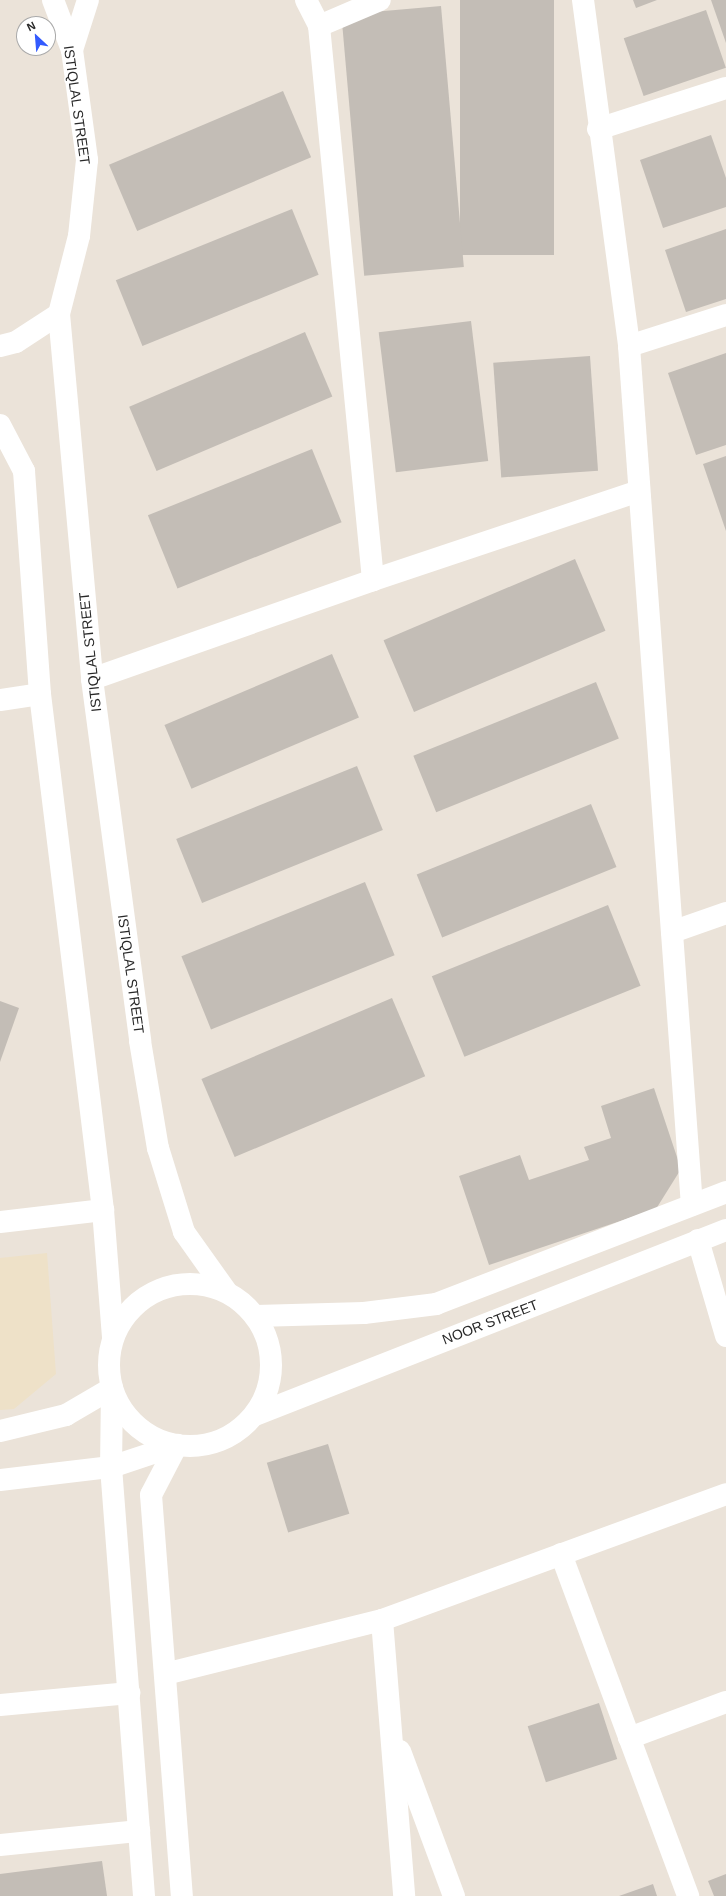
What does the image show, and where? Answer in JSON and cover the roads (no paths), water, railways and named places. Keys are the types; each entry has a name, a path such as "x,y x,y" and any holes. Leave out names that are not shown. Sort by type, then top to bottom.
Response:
{"street":[{"name":"ISTIQLAL STREET","path":"53,0 72,50 87,160 80,236 59,314 92,679 140,1041 158,1148 184,1232 226,1291"},
{"path":"72,50 88,0"},
{"path":"306,0 318,26 373,580"},
{"path":"318,26 380,0"},
{"path":"582,0 598,129 629,346 692,1205"},
{"path":"598,129 726,88"},
{"path":"0,346 16,342 59,314"},
{"path":"629,346 726,315"},
{"path":"0,425 24,471 40,694 104,1210 113,1338 109,1360 112,1388 111,1467 144,1896"},
{"path":"92,679 373,580 639,491"},
{"path":"0,700 40,694"},
{"path":"672,932 726,914"},
{"path":"256,1316 364,1312 436,1304 726,1192"},
{"path":"0,1222 104,1210"},
{"name":"NOOR STREET","path":"255,1415 726,1230"},
{"path":"698,1240 726,1336"},
{"path":"112,1388 122,1409 136,1426 156,1439 178,1445 199,1446 220,1440 239,1430 255,1415 268,1391 272,1365 268,1339 256,1316 243,1302 226,1291 200,1283 172,1285 146,1296 126,1314 113,1338"},
{"path":"0,1431 66,1415 112,1388"},
{"path":"0,1480 111,1467 178,1445"},
{"path":"178,1445 151,1495 182,1896"},
{"path":"165,1674 382,1620 726,1494"},
{"path":"561,1554 688,1896"},
{"path":"382,1620 404,1896"},
{"path":"0,1705 129,1693"},
{"path":"630,1738 726,1702"},
{"path":"390,1726 454,1896"},
{"path":"0,1845 139,1832"}]}
